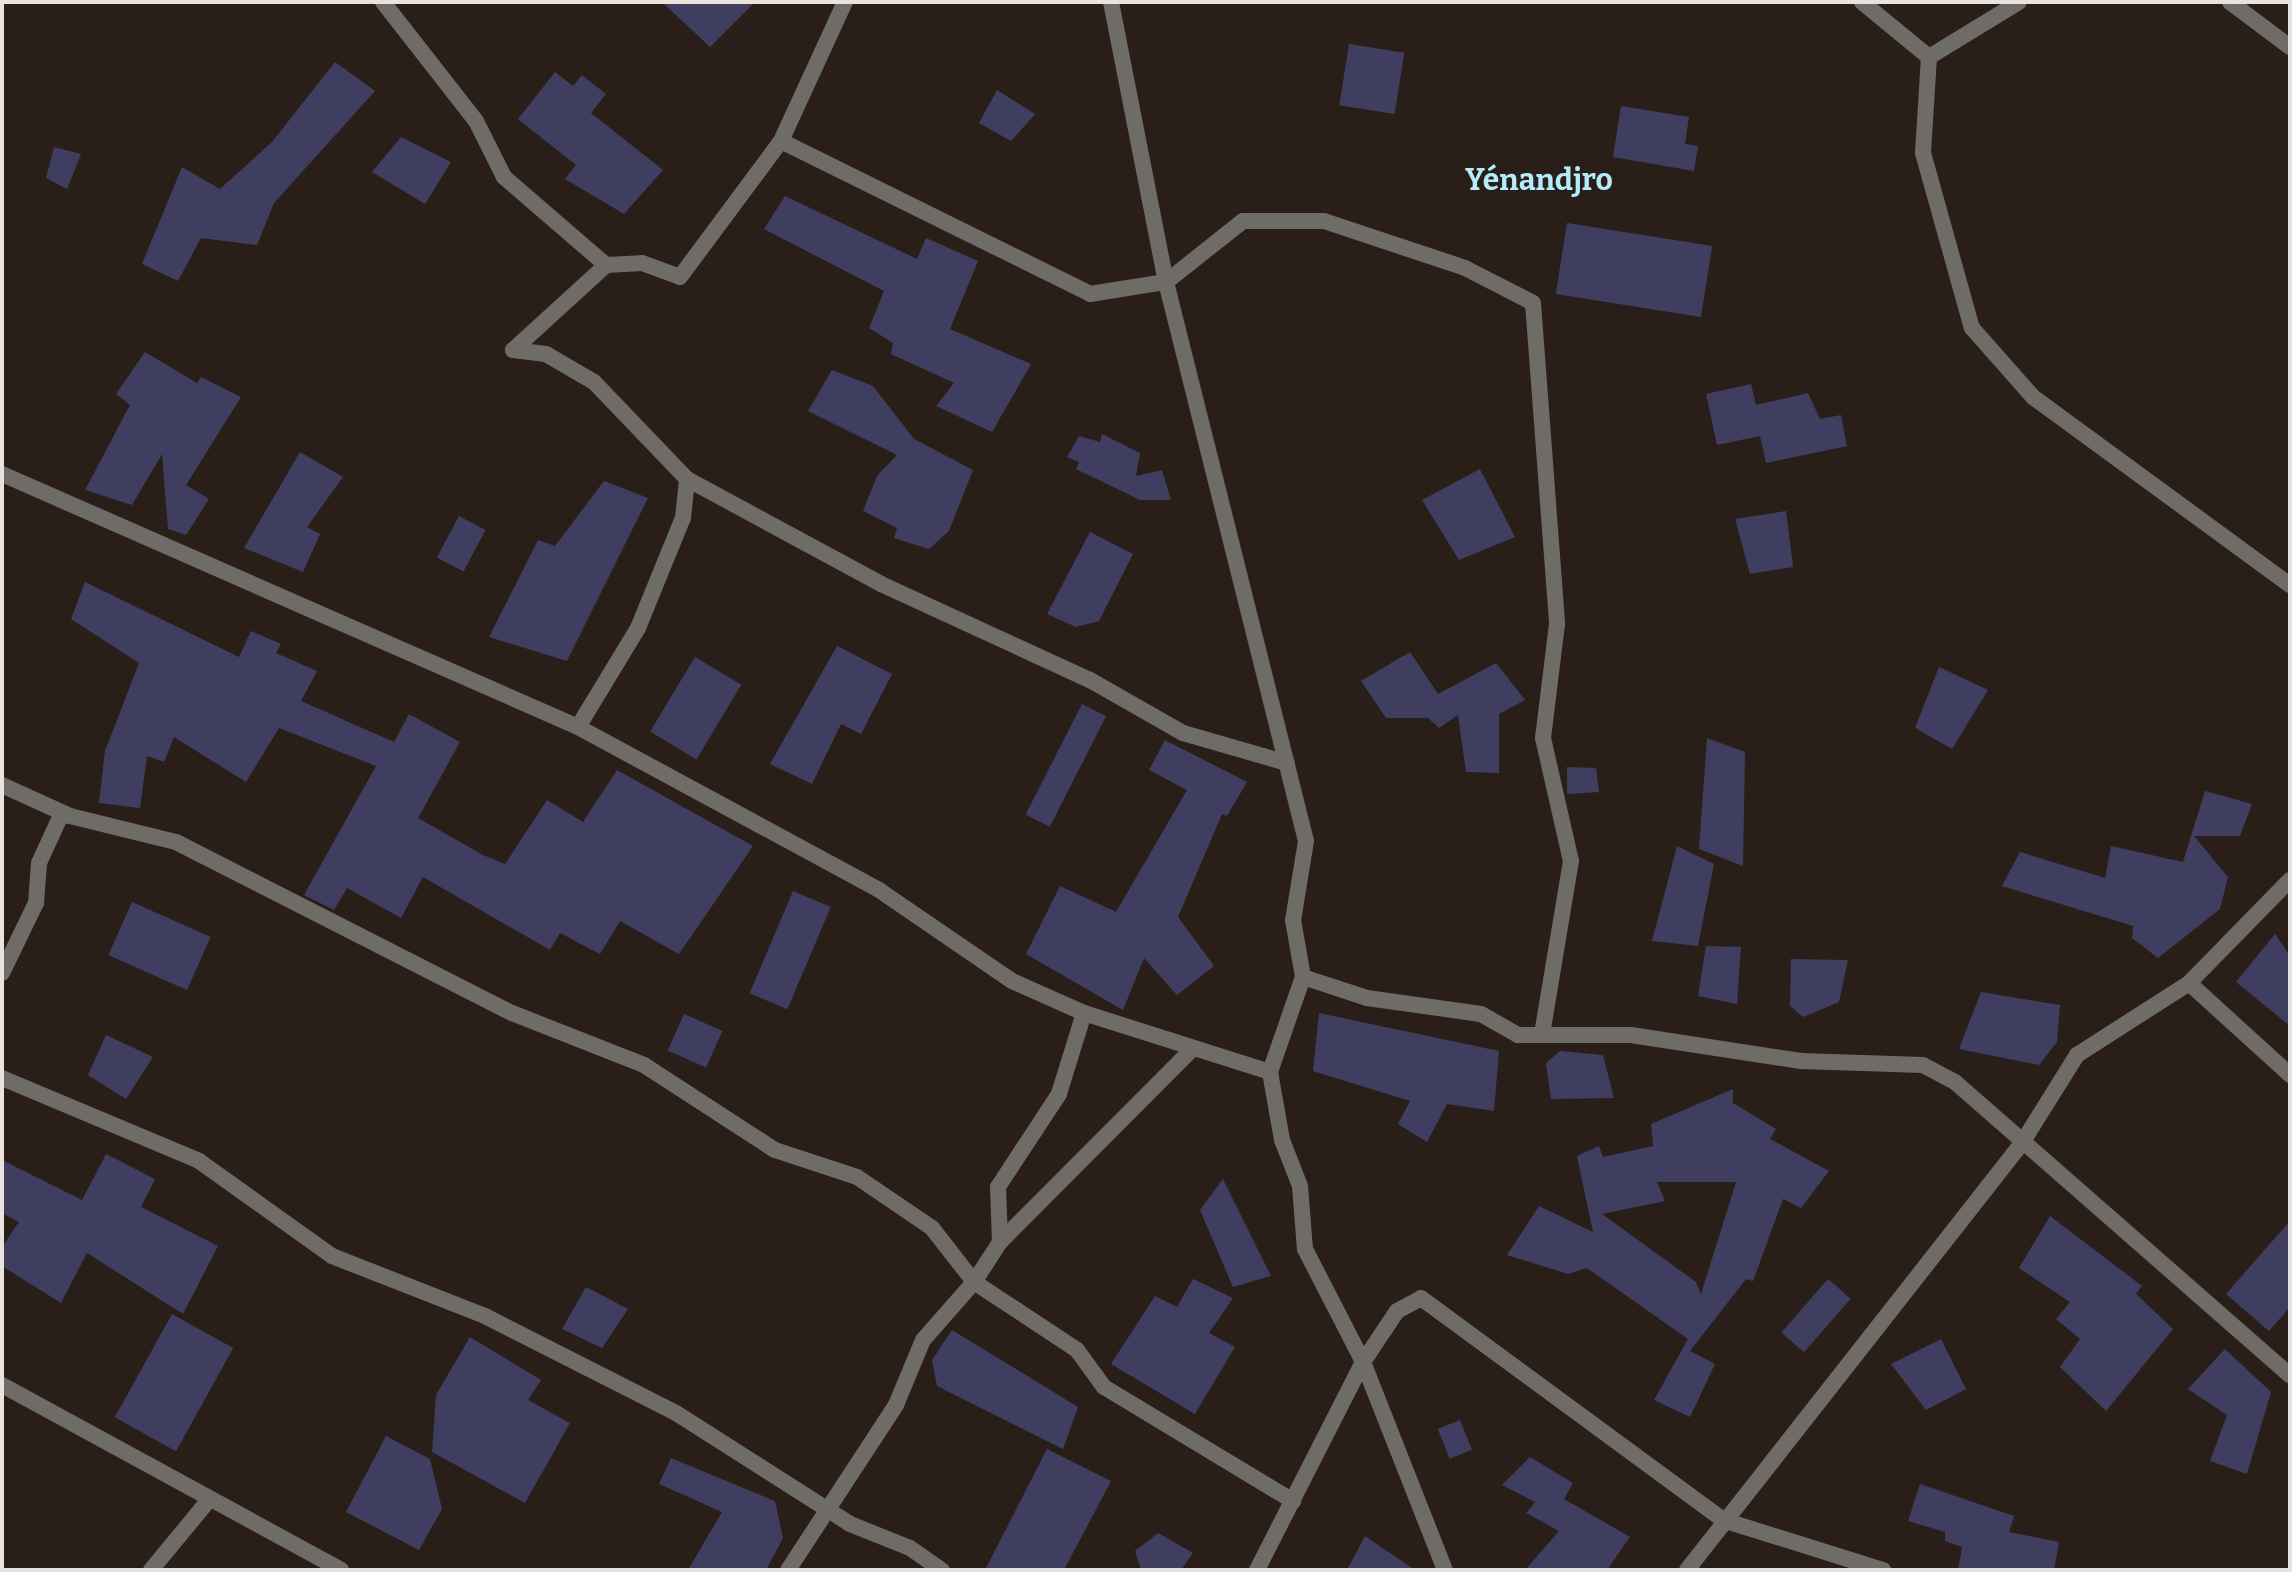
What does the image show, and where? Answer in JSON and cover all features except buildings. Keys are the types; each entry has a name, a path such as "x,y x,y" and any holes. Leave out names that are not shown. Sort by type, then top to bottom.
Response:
{"street":[{"path":"383,2 476,121 504,177 606,265"},
{"path":"1111,2 1166,282 1306,841 1293,920 1303,977 1270,1072 1282,1140 1300,1186 1305,1249 1363,1362 1445,1570"},
{"path":"1862,2 1929,57"},
{"path":"1929,57 2019,2"},
{"path":"2230,2 2290,47"},
{"path":"836,6 781,141 680,277 642,263 606,265 513,350 546,354 594,382 687,479 1183,733 1287,763"},
{"path":"1929,57 1923,153 1972,328 2033,397 2290,585"},
{"path":"781,141 1090,294 1166,282 1243,221 1324,221 1465,268 1533,303 1557,624 1543,738 1571,861 1542,1034"},
{"path":"2,474 578,727 879,890 1012,981 1084,1013 1270,1072"},
{"path":"578,727 638,628 683,518 687,479"},
{"path":"2,785 62,813 176,842 512,1013 644,1065 775,1150 857,1177 932,1228 974,1282 1077,1350 1104,1387 1293,1501"},
{"path":"2,973 36,903 39,863 62,813"},
{"path":"1687,1570 1723,1520 2022,1143 2077,1055 2189,983 2290,880"},
{"path":"1303,977 1367,998 1481,1014 1518,1035 1631,1035 1874,1068 1923,1065 1955,1082 2290,1375"},
{"path":"2189,983 2290,1075"},
{"path":"1000,1242 998,1187 1059,1094 1084,1013"},
{"path":"788,1570 896,1405 923,1340 974,1282 1000,1242 1193,1048"},
{"path":"2,1078 199,1161 332,1256 485,1316 676,1413 826,1508 942,1570"},
{"path":"1257,1570 1363,1362 1397,1311 1421,1298 1723,1520 1883,1570"},
{"path":"2,1385 208,1501 341,1570"},
{"path":"151,1570 208,1501"}],"district":[{"name":"Yénandjro","path":"1539,180"}]}
